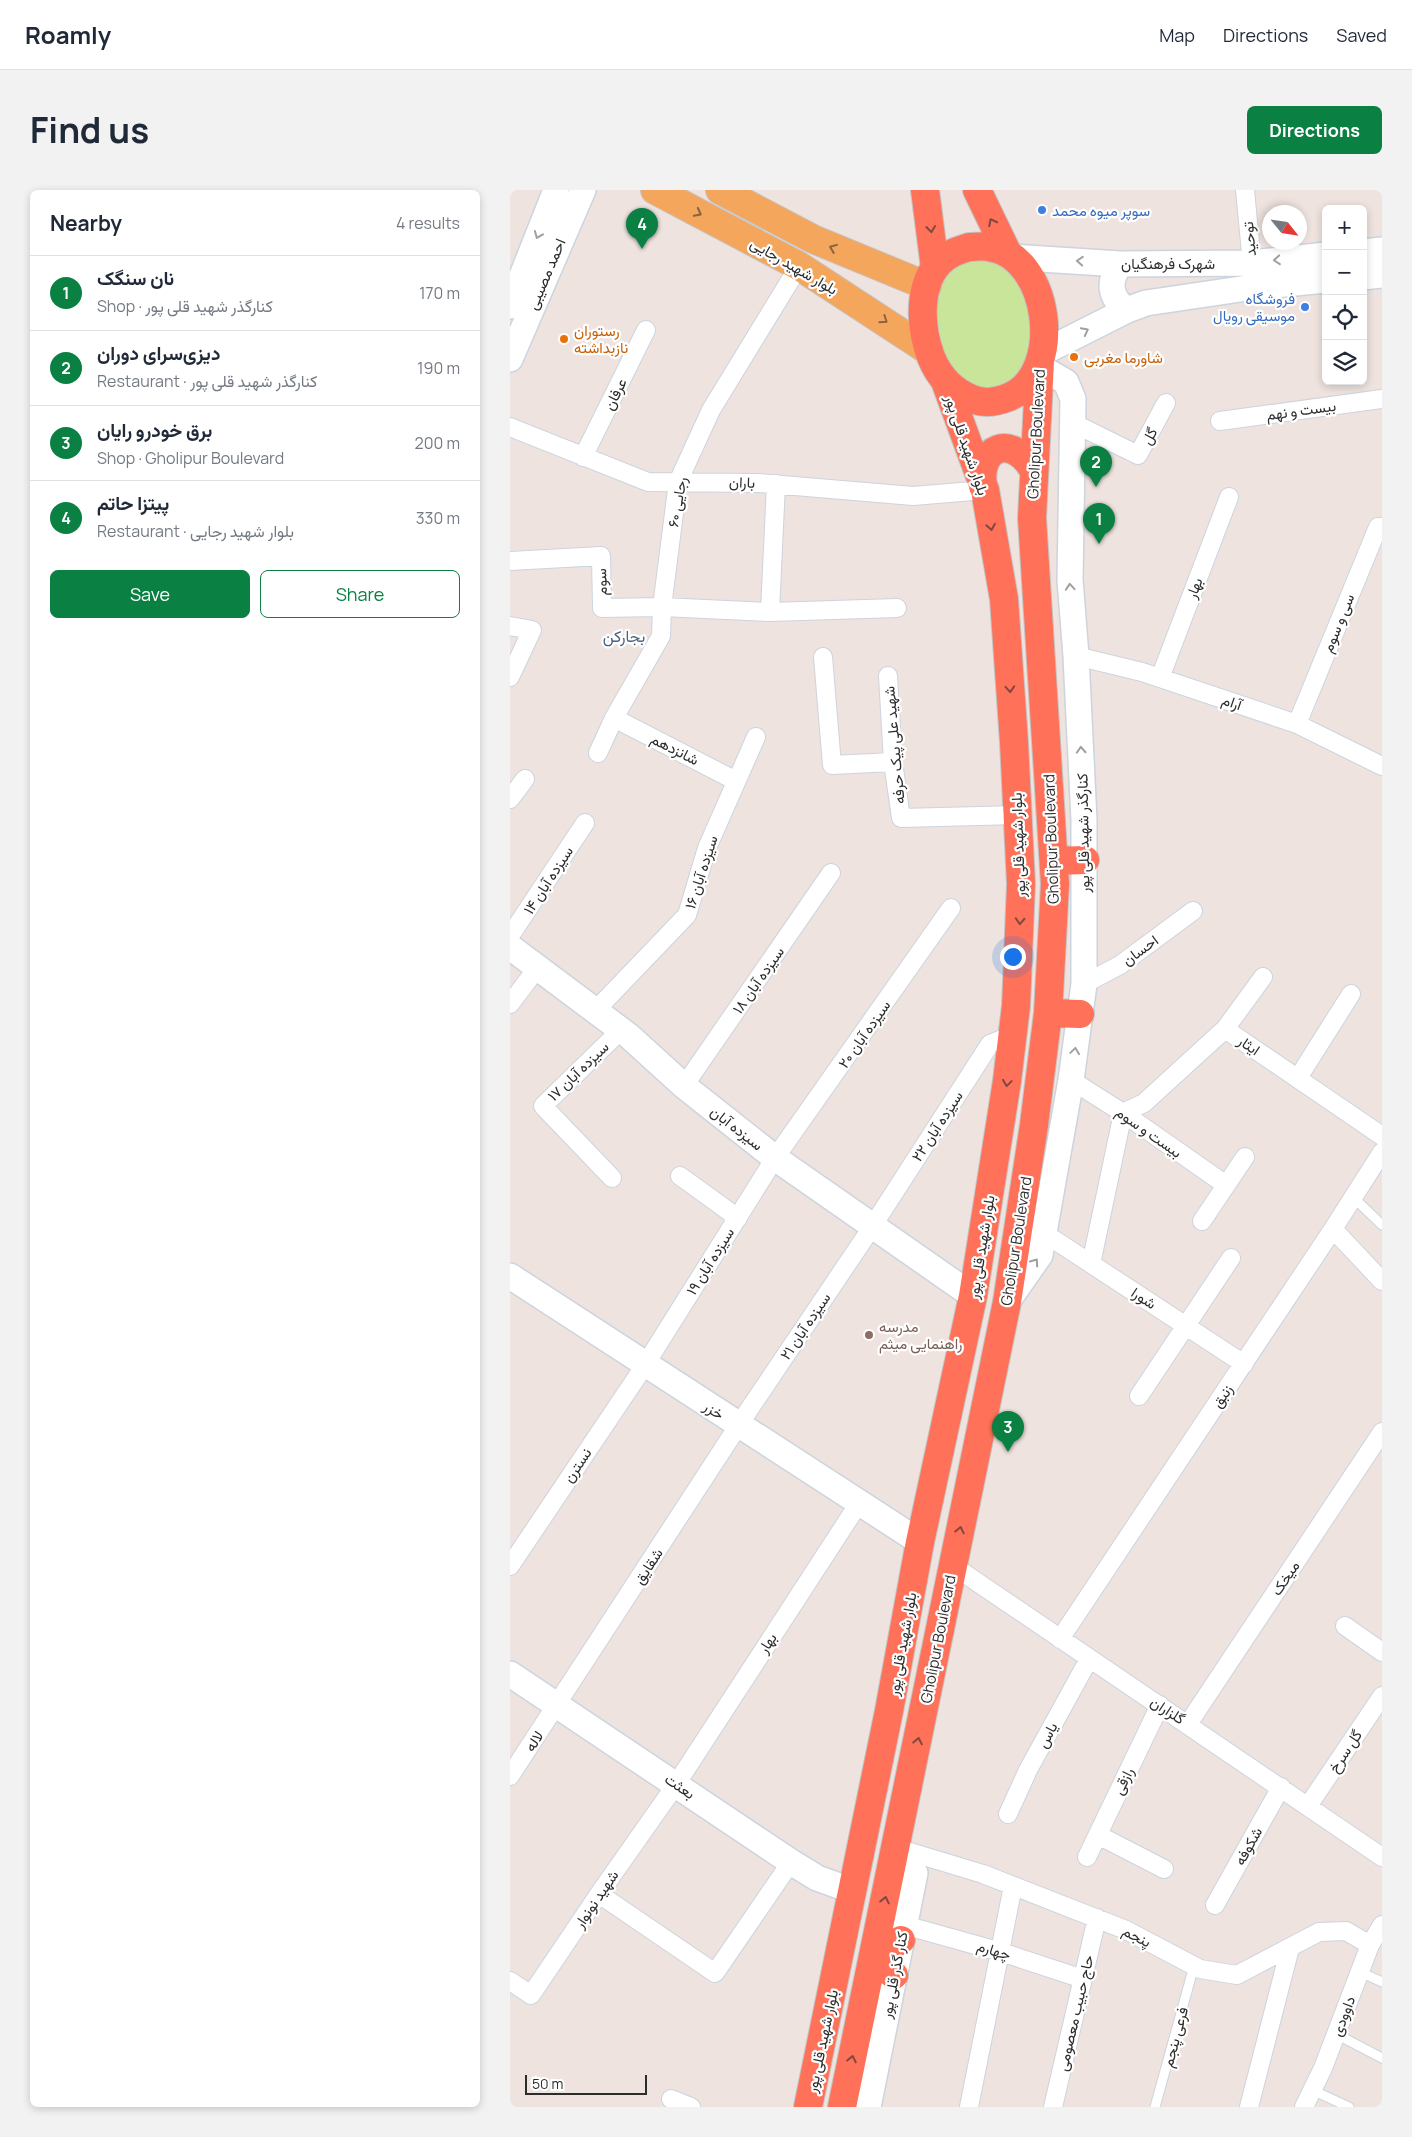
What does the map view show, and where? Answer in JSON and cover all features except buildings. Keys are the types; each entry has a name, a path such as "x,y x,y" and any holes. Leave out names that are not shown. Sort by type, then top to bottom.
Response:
{"highway":[{"path":"925,190 931,277 922,312 923,336 928,351 935,367 945,381 960,394 978,401 998,401 1018,394 1032,380 1040,361 1044,312 1032,281 1009,255 978,190"},
{"path":"931,277 950,254 969,247 989,247 1009,255"},
{"name":"Gholipur Boulevard","path":"842,2107 897,1848 952,1565 1007,1302 1034,1126 1048,1013 1055,884 1033,528 1033,469 1040,361"},
{"name":"بلوار شهید قلی پور","path":"808,2107 890,1711 920,1542 973,1296 1007,1081 1016,1006 1021,884 1004,599 984,488 945,381"},
{"path":"984,488 981,472 985,461 994,452 1005,447 1017,450 1026,456 1033,469"},
{"path":"1054,861 1085,860"},
{"path":"1048,1013 1080,1014"},
{"path":"894,1975 873,1957 903,1933"}],"main road":[{"name":"بلوار شهید رجایی","path":"655,190 799,266 928,351"},
{"name":"بلوار شهید رجایی","path":"720,190 813,239 860,259 931,277"},
{"path":"847,296 860,299 870,291 874,279 871,267 860,259"}],"street":[{"name":"توحید","path":"1245,190 1254,287"},
{"name":"احمد مصیبی","path":"510,306 571,193"},
{"name":"احمد مصیبی","path":"510,359 571,193"},
{"path":"1367,252 1382,250"},
{"name":"شهرک فرهنگیان","path":"1009,255 1120,264 1252,263 1322,256"},
{"path":"1120,264 1110,285 1113,297 1127,310"},
{"name":"رجایی ۶۰","path":"598,753 614,718 661,636 662,607 678,482 711,410 799,266"},
{"path":"1367,277 1382,275"},
{"name":"شهرک فرهنگیان","path":"1040,361 1127,310 1146,303 1254,287 1322,280"},
{"name":"عرفان","path":"583,457 646,330"},
{"name":"کنارگذر شهید قلی پور","path":"1007,1302 1040,1255 1071,1080 1084,984 1085,860 1076,656 1070,580 1072,399 1070,389 1060,377 1040,361"},
{"name":"بیست و نهم","path":"1220,421 1382,399"},
{"name":"گل","path":"1071,422 1138,455 1166,403"},
{"name":"باران","path":"510,427 648,482 776,484 913,496 984,488"},
{"path":"770,612 776,484"},
{"name":"بهار","path":"1160,678 1229,497"},
{"name":"سی و سوم","path":"1297,724 1378,527 1382,527"},
{"name":"سوم","path":"510,560 601,556 602,608 662,607"},
{"path":"662,607 770,612 897,608"},
{"path":"510,626 532,630 510,677"},
{"name":"آرام","path":"1076,656 1160,678 1297,724 1382,766"},
{"path":"823,657 832,766 893,762"},
{"name":"شهید علی پیک حرفه","path":"888,676 893,762 901,818 1018,815"},
{"name":"شانزدهم","path":"614,718 736,781"},
{"name":"سیزده آبان ۱۶","path":"595,1011 687,915 707,848 756,736"},
{"path":"510,799 525,779"},
{"name":"سیزده آبان ۱۴","path":"510,936 585,823"},
{"name":"سیزده آبان ۱۸","path":"684,1086 832,873"},
{"name":"سیزده آبان ۲۰","path":"775,1158 951,908"},
{"name":"احسان","path":"1084,984 1120,965 1193,911"},
{"name":"سیزده آبان","path":"510,947 621,1030 684,1086 775,1158 973,1296"},
{"path":"510,1004 538,967"},
{"path":"1225,1029 1263,977"},
{"path":"1298,1078 1351,994"},
{"name":"ایثار","path":"1123,1113 1144,1103 1225,1029 1382,1136"},
{"name":"سیزده آبان ۱۷","path":"612,1178 543,1106 621,1030"},
{"name":"سیزده آبان ۲۲","path":"872,1227 990,1044 1012,1035"},
{"name":"بیست و سوم","path":"1071,1080 1123,1113 1226,1185"},
{"path":"1091,1264 1123,1113"},
{"name":"زنبق","path":"1060,1639 1244,1364 1382,1152"},
{"path":"1202,1222 1245,1157"},
{"name":"سیزده آبان ۱۹","path":"645,1365 775,1158"},
{"path":"680,1176 738,1218"},
{"name":"سیزده آبان ۲۱","path":"738,1426 872,1227"},
{"path":"1333,1229 1382,1282"},
{"name":"شورا","path":"1044,1233 1244,1364"},
{"path":"1139,1396 1232,1258"},
{"name":"خزر","path":"510,1276 738,1426 920,1542"},
{"name":"نسترن","path":"510,1566 645,1365"},
{"name":"شقایق","path":"558,1706 738,1426"},
{"name":"میخک","path":"1188,1724 1380,1440"},
{"name":"بهار","path":"676,1783 859,1503"},
{"name":"گلزاران","path":"952,1565 1382,1857"},
{"path":"1345,1626 1382,1652"},
{"name":"یاس","path":"1008,1814 1028,1770 1089,1659"},
{"name":"بعثت","path":"510,1674 817,1878 853,1891"},
{"name":"گل سرخ","path":"1308,1806 1382,1696"},
{"name":"رازقی","path":"1087,1857 1160,1705"},
{"name":"لاله","path":"510,1776 558,1706"},
{"name":"شهید نونوار","path":"510,1981 531,1995 598,1894 676,1783"},
{"name":"شکوفه","path":"1215,1905 1281,1787"},
{"path":"1098,1835 1164,1869"},
{"name":"پنجم","path":"897,1848 983,1874 1097,1918 1126,1930 1200,1969 1237,1976 1319,1932 1346,1931 1370,1945"},
{"name":"کنار گذر قلی پور","path":"868,2107 915,1873 897,1848"},
{"path":"598,1894 715,1973 792,1862"},
{"path":"969,2107 1014,1886"},
{"name":"حاج حبیب معصومی","path":"1053,2107 1097,1918"},
{"name":"داوودی","path":"1304,2107 1336,2034 1370,1945 1382,1925"},
{"name":"چهارم","path":"903,1933 1001,1952 1083,1979"},
{"path":"1249,2107 1290,1948"},
{"path":"671,2099 691,2107"}],"lane":[{"path":"1353,1198 1382,1225"},
{"name":"فرعی پنجم","path":"1155,2107 1194,1966"},
{"path":"1360,1972 1382,1982"},
{"path":"1336,2034 1382,2058"},
{"path":"1312,2090 1349,2107"}],"green space":[{"path":"968,255 991,256 1014,272 1033,309 1027,371 992,394 971,389 937,350 933,290 947,268"}],"place":[{"name":"سوپر میوه محمد","path":"1042,210"},
{"name":"پیتزا حاتم","path":"642,249"},
{"name":"فروشگاه موسیقی رویال","path":"1305,307"},
{"name":"رستوران نازبداشته","path":"564,339"},
{"name":"شاورما مغربی","path":"1074,357"},
{"name":"دیزی‌سرای دوران","path":"1096,487"},
{"name":"نان سنگک","path":"1099,544"},
{"name":"مدرسه راهنمایی میثم","path":"869,1335"},
{"name":"برق خودرو رایان","path":"1008,1452"}],"district":[{"name":"بجارکن","path":"624,636"}]}
